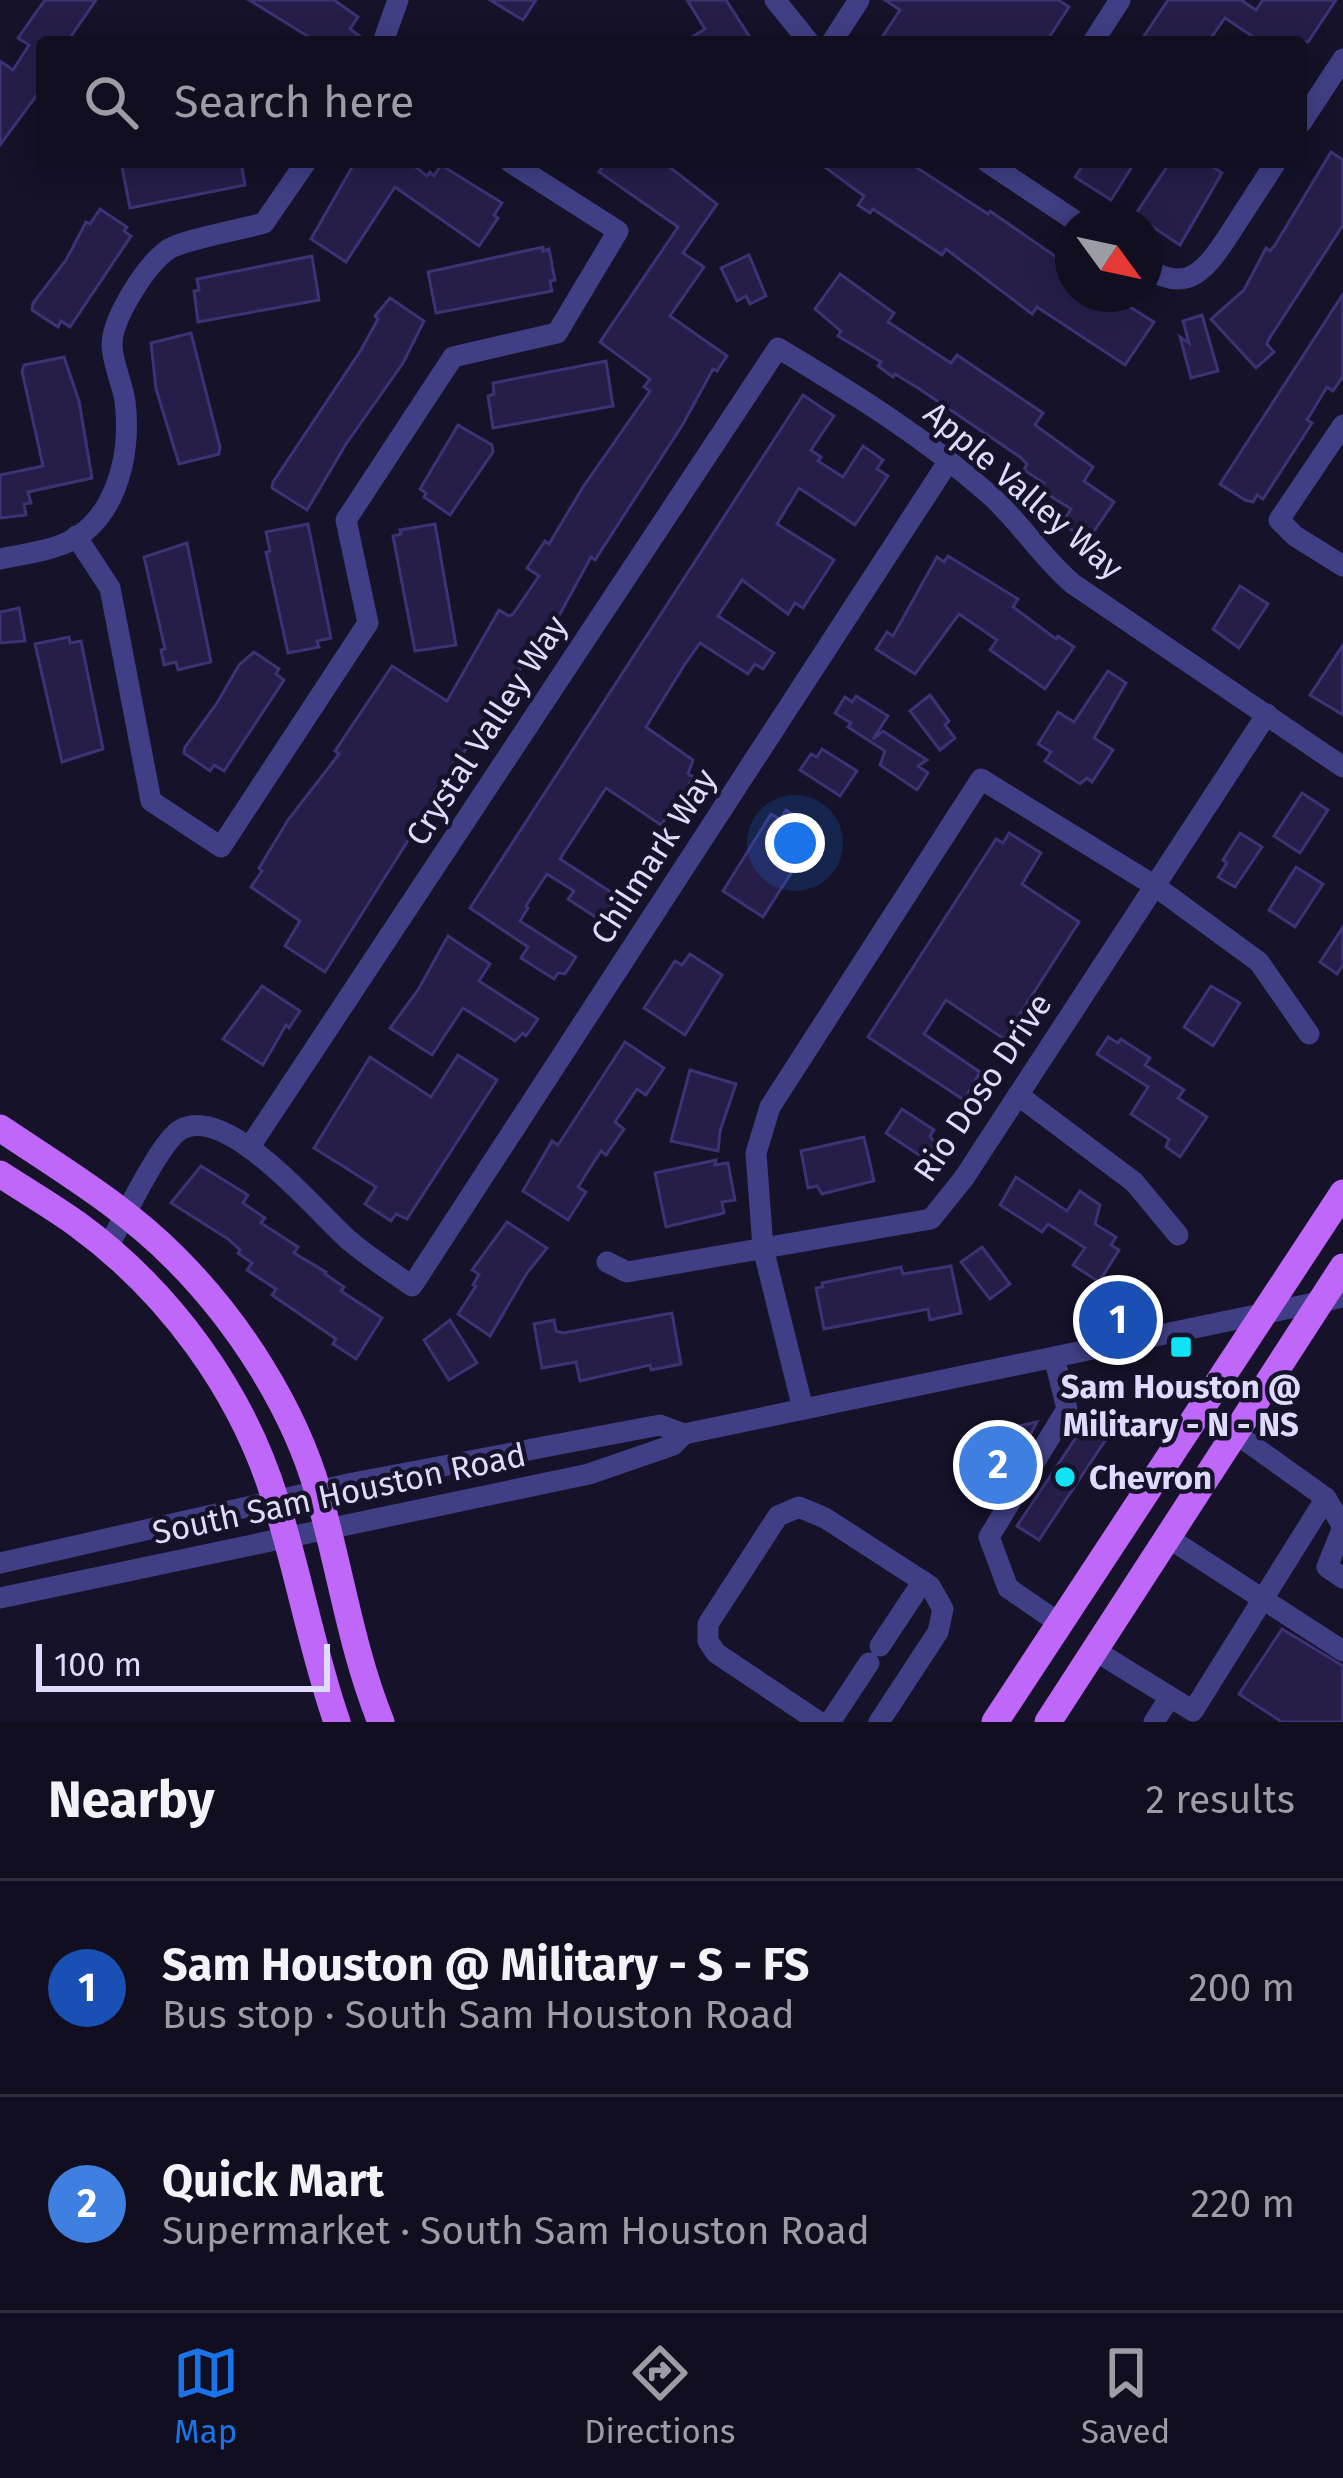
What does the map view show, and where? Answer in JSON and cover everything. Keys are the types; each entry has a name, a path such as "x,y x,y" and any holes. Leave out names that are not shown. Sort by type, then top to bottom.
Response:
{"main road":[{"path":"0,1128 126,1216 178,1260 248,1350 279,1399 317,1490 381,1722"},
{"path":"0,1174 107,1249 173,1312 210,1363 243,1422 276,1500 316,1660 337,1722"},
{"path":"995,1722 1343,1193"},
{"path":"1048,1722 1234,1433 1331,1300 1343,1267"}],"street":[{"path":"385,36 398,0"},
{"path":"775,0 804,36"},
{"path":"836,36 859,0"},
{"path":"1097,36 1120,0"},
{"path":"1307,115 1343,59"},
{"path":"0,559 59,547 94,525 116,490 124,456 125,403 112,344 120,313 168,248 264,223 302,168"},
{"path":"76,536 110,588 151,801 221,847 368,622 346,520 453,357 557,333 619,231 520,168"},
{"path":"1006,168 1055,205"},
{"path":"1163,278 1186,279 1203,271 1272,168"},
{"name":"Apple Valley Way","path":"778,348 883,411 948,461 997,501 1045,561 1072,584 1343,767"},
{"name":"Crystal Valley Way","path":"249,1148 778,348"},
{"path":"1343,425 1280,520 1295,536 1343,566"},
{"name":"Chilmark Way","path":"249,1148 352,1243 412,1286 948,461"},
{"name":"Rio Doso Drive","path":"607,1262 627,1271 931,1219 964,1178 1267,714"},
{"path":"803,1409 764,1248 756,1153 770,1107 981,779 1155,886 1259,962 1309,1034"},
{"path":"1018,1095 1134,1182 1178,1235"},
{"path":"107,1249 164,1147 182,1129 204,1126 249,1148"},
{"name":"South Sam Houston Road","path":"0,1563 489,1454 660,1425 684,1434 1331,1300"},
{"path":"1054,1357 1067,1409 989,1537 1008,1588 1059,1623"},
{"path":"1234,1433 1327,1498 1343,1527 1327,1568 1343,1578"},
{"name":"South Sam Houston Road","path":"0,1598 589,1474 674,1445 684,1434"},
{"path":"1094,1650 1202,1716 1327,1498"},
{"path":"819,1722 716,1653 709,1641 708,1624 778,1516 800,1507 923,1581 943,1609 938,1631 879,1722"},
{"path":"1167,1537 1343,1651"},
{"path":"830,1722 923,1581"},
{"path":"1154,1722 1170,1697"}],"building":[{"path":"45,0 96,0 71,36 36,36 36,96 0,145 0,61 13,70 29,45 18,38"},
{"path":"249,0 334,0 358,17 350,29 360,36 307,36"},
{"path":"490,0 536,0 523,20"},
{"path":"687,0 726,0 749,36 694,36 705,29"},
{"path":"885,0 1058,0 1069,7 1050,36 883,36 900,10"},
{"path":"1168,0 1241,0 1256,10 1263,0 1336,0 1308,42 1307,36 1252,36 1225,18 1212,36 1144,36"},
{"path":"1331,152 1343,160 1343,225 1269,339 1267,344 1274,352 1256,368 1211,319 1244,290 1266,248 1270,251 1275,245"},
{"path":"122,168 242,168 245,185 130,208"},
{"path":"352,168 417,168 434,176 439,168 446,168 502,203 479,246 395,187 346,262 311,239"},
{"path":"602,168 671,168 717,204 683,253 704,267 670,316 727,356 717,371 713,369 683,424 595,560 591,557 560,614 531,651 472,746 469,744 325,972 285,946 300,921 251,887 262,871 259,868 288,820 339,754 335,751 392,666 447,701 499,610 513,614 539,576 527,568 545,541 549,544 650,391 644,387 650,379 600,342 678,227 599,172"},
{"path":"826,168 917,168 1055,256 1055,312 1138,312 1154,322 1125,365 1037,307 1032,314 946,249 942,255 873,209 870,213 858,205 864,196"},
{"path":"1081,168 1131,168 1111,200 1075,177"},
{"path":"1166,168 1215,168 1222,173 1180,245 1163,234 1163,204 1142,204"},
{"path":"100,209 127,227 124,231 131,236 70,327 61,321 58,327 32,310 33,303 66,260 86,222 90,224"},
{"path":"543,247 543,251 549,249 555,280 550,281 552,291 436,313 428,272"},
{"path":"749,255 766,296 750,304 746,296 737,301 721,268"},
{"path":"312,256 319,300 198,322 197,279"},
{"path":"840,274 894,313 888,322 951,363 957,355 1043,413 1035,425 1093,467 1084,481 1114,502 1092,534 1083,528 1079,535 1062,523 1071,509 1039,489 1044,483 1024,470 1027,464 1020,457 918,388 893,377 878,366 881,362 838,336 841,331 815,309"},
{"path":"1343,294 1343,376 1333,391 1327,387 1307,420 1312,423 1263,499 1257,495 1253,502 1245,500 1220,484"},
{"path":"390,298 424,321 403,363 307,510 272,488 273,482"},
{"path":"1202,315 1218,371 1191,378 1180,337 1189,343 1183,321"},
{"path":"191,333 220,447 219,454 179,464 156,389 151,343"},
{"path":"64,357 79,401 92,478 28,492 31,503 24,504 26,515 0,518 0,475 43,466 24,365"},
{"path":"606,361 613,406 493,428 488,396 494,394 493,383"},
{"path":"803,395 834,416 811,450 821,457 818,461 843,477 863,446 883,460 877,469 888,476 855,525 799,488 777,524 834,560 803,608 795,603 788,614 742,580 718,616 774,653 763,669 755,664 748,674 700,643 685,664 646,727 693,760 688,774 694,777 661,825 606,788 560,859 617,896 606,913 602,911 597,918 568,899 574,891 547,874 526,906 520,921 576,957 565,974 558,973 554,979 521,958 528,947 470,908"},
{"path":"458,425 492,445 493,452 450,515 420,489"},
{"path":"308,524 331,638 317,641 319,647 288,653 266,532"},
{"path":"435,524 456,645 415,651 393,536 401,534 400,530"},
{"path":"187,543 211,662 178,670 176,662 164,665 161,650 165,649 144,557"},
{"path":"948,556 1018,599 1013,607 1074,647 1045,689 990,650 997,640 959,614 915,674 876,649 887,632 893,636 937,557 944,562"},
{"path":"1240,586 1268,604 1239,648 1213,629"},
{"path":"19,608 25,641 0,643 0,612"},
{"path":"69,637 70,643 81,641 103,749 62,762 35,644"},
{"path":"1343,645 1343,715 1310,695"},
{"path":"254,652 279,669 276,674 284,680 224,771 214,765 210,771 184,753 185,747 239,665"},
{"path":"1108,671 1126,683 1094,738 1113,750 1092,782 1087,778 1080,784 1045,761 1051,752 1038,744 1058,712 1074,722"},
{"path":"930,695 955,738 940,750 910,711"},
{"path":"856,696 888,716 873,739 883,731 927,760 918,766 928,773 917,790 880,765 885,751 835,713 845,697 852,702"},
{"path":"822,749 857,771 840,796 800,770 811,754 817,757"},
{"path":"1302,793 1328,810 1300,853 1274,836"},
{"path":"786,810 818,831 763,917 723,891 771,814 780,819"},
{"path":"1009,833 1041,853 1022,884 1079,922 1004,1039 946,1000 924,1034 980,1072 964,1100 868,1037 996,839 1003,843"},
{"path":"1240,833 1262,847 1235,887 1218,877"},
{"path":"1296,867 1323,884 1295,927 1269,910"},
{"path":"1343,927 1343,965 1337,974 1320,962"},
{"path":"448,936 490,964 479,981 538,1019 526,1036 523,1033 515,1041 463,1008 432,1055 390,1028"},
{"path":"690,954 722,975 685,1035 644,1008 675,961 682,965"},
{"path":"262,986 300,1011 289,1028 286,1025 263,1065 223,1039"},
{"path":"1211,986 1240,1003 1213,1046 1184,1027"},
{"path":"1108,1037 1118,1043 1121,1039 1150,1058 1145,1065 1184,1090 1178,1098 1207,1117 1180,1157 1166,1147 1169,1139 1131,1114 1148,1087 1097,1054"},
{"path":"625,1042 664,1068 646,1095 637,1089 615,1122 624,1129 606,1155 601,1151 578,1187 586,1192 568,1220 523,1191 552,1141 558,1145"},
{"path":"458,1055 497,1080 407,1219 396,1214 391,1221 365,1204 376,1187 314,1148 370,1057 431,1097"},
{"path":"690,1070 736,1084 718,1151 671,1141"},
{"path":"902,1109 934,1130 930,1136 935,1143 925,1159 886,1133"},
{"path":"864,1137 874,1181 822,1194 817,1186 808,1188 801,1151"},
{"path":"716,1160 715,1165 728,1163 735,1200 722,1202 724,1213 666,1227 655,1173"},
{"path":"201,1166 248,1195 243,1203 265,1218 261,1223 298,1247 294,1253 326,1272 344,1287 341,1291 382,1318 356,1359 333,1344 336,1339 272,1295 276,1289 247,1270 252,1263 228,1239 171,1203"},
{"path":"1016,1177 1067,1211 1080,1191 1100,1205 1095,1224 1116,1237 1111,1245 1119,1250 1099,1282 1073,1265 1085,1248 1048,1224 1042,1232 1000,1205"},
{"path":"507,1222 547,1248 490,1336 458,1314 476,1286 479,1274 472,1270"},
{"path":"982,1247 1010,1284 990,1299 961,1262"},
{"path":"951,1266 961,1313 930,1320 928,1309 824,1329 816,1288 823,1287 822,1283 901,1267 903,1274"},
{"path":"672,1313 681,1364 651,1370 650,1365 580,1381 576,1362 542,1368 534,1324 554,1320 556,1331 563,1333"},
{"path":"450,1320 477,1363 449,1380 424,1340"},
{"name":"Chevron","path":"1091,1415 1113,1429 1039,1540 1017,1526"},
{"path":"1037,1422 1007,1478 1002,1475 984,1503 971,1436"},
{"path":"1282,1629 1343,1666 1343,1722 1282,1722 1239,1694"}],"place":[{"name":"Sam Houston @ Military - S - FS","path":"1118,1320"},
{"name":"Sam Houston @ Military - N - NS","path":"1181,1347"},
{"name":"Quick Mart","path":"998,1465"},
{"name":"Chevron","path":"1065,1477"}]}
